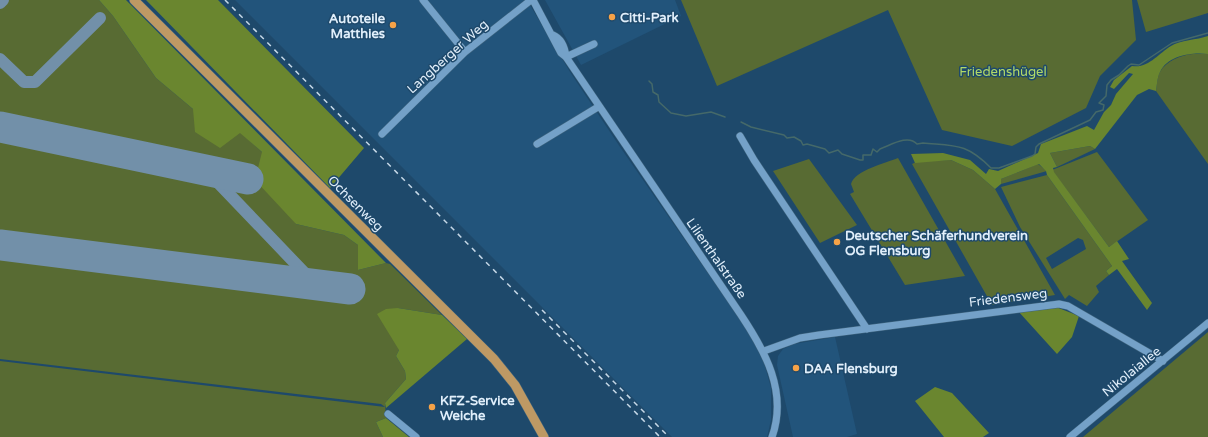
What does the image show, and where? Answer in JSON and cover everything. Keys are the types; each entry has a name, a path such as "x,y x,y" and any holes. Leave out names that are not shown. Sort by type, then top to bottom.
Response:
{"main road":[{"name":"Ochsenweg","path":"134,0 494,359 515,385 544,437"}],"street":[{"path":"423,0 465,52"},
{"name":"Langberger Weg","path":"382,134 465,52 532,0"},
{"name":"Lilienthalstraße","path":"532,0 553,35 559,38 566,50 566,58 598,107 741,315 764,351 774,379 777,396 777,413 772,437"},
{"path":"566,58 594,44"},
{"path":"538,144 598,107"},
{"path":"740,136 754,160 867,328"},
{"name":"Friedensweg","path":"764,351 800,338 1059,304 1068,306 1163,361"},
{"name":"Nikolaiallee","path":"1070,437 1208,323"},
{"path":"388,414 416,437"}],"shaded area":[{"path":"235,0 527,0 570,72 620,147 760,348 771,388 771,420 767,437 672,437"},
{"path":"545,0 675,0 681,16 581,65"},
{"path":"835,337 857,434 847,437 793,437 777,365 778,356 783,349 794,344"}],"green space":[{"path":"0,0 99,0 113,16 156,78 193,109 240,132 262,152 296,224 344,235 358,245 358,270 386,263 390,264 442,315 398,308 399,350 396,356 405,371 406,379 385,403 386,418 376,422 383,437 0,437 0,361 385,407 381,404 0,359"},
{"path":"99,0 126,0 386,263 358,270 358,245 344,235 296,224 255,180 262,152 240,133 220,148 195,132 193,109 156,78 113,16"},
{"path":"146,0 218,0 364,148 330,188"},
{"name":"Friedenshügel","path":"681,0 1132,0 1136,40 1100,76 1086,108 1012,146 942,130 888,10 717,86"},
{"path":"1137,0 1208,0 1208,13 1146,32"},
{"path":"1208,36 1208,54 1188,54 1174,58 1164,66 1160,72 1156,91 1149,89 1137,95 1095,149 1090,146 1050,153 1057,167 1053,168 1054,172 1109,247 1117,241 1129,259 1122,261 1152,303 1147,310 1117,269 1109,275 1106,271 1112,266 1047,175 1046,171 1039,164 1001,179 1001,184 995,189 973,170 951,160 915,163 911,154 943,153 970,160 986,174 989,169 998,171 1038,153 1041,144 1087,126 1094,130 1104,112 1111,105 1116,94 1133,74 1129,73 1114,89 1110,87 1114,80 1132,66 1148,63 1175,44"},
{"path":"1193,54 1208,54 1208,164 1156,91 1159,74 1166,65 1179,57"},
{"path":"1090,146 1095,149 1057,167 1050,153"},
{"path":"1097,152 1148,220 1109,247 1052,170"},
{"path":"898,158 965,276 905,285 850,194 854,192 851,184 858,175 864,171"},
{"path":"809,159 857,225 820,243 773,171"},
{"path":"951,160 973,170 995,189 1055,295 992,305 912,164 918,161"},
{"path":"1038,164 1047,171 1001,184 1001,179"},
{"path":"1047,175 1112,266 1106,271 1109,275 1096,286 1099,292 1087,306 1069,295 1065,299 1020,227 1001,187","holes":["1078,238 1083,240 1086,249 1052,269 1046,258"]},
{"path":"1056,307 1079,316 1072,337 1057,354 1018,311"},
{"path":"398,308 442,315 467,339 386,408 385,403 406,379 405,371 396,356 399,350 377,314 386,309"},
{"path":"1208,332 1208,437 1083,437"},
{"path":"935,387 952,393 989,433 983,437 944,437 915,401"},
{"path":"386,418 409,437 383,437 376,422"}],"waterway":[{"path":"741,122 751,127 784,135 787,138 794,137 801,141 803,145 807,144 825,149 829,153 838,150 842,154 860,160 863,160 863,155 871,155 873,149 877,152 880,149 899,141 909,140 917,144 923,143 960,147 974,154 991,168 999,168 1032,156 1035,154 1036,147 1039,144 1090,120 1096,112 1103,110 1104,105 1099,103 1106,96 1107,85 1131,64 1139,65 1172,43 1208,33"},
{"path":"649,81 652,84 653,92 658,95 659,102 671,113 686,116 711,112 725,117"}],"taxiway":[{"path":"0,3 3,0"},
{"path":"0,59 24,82 35,82 100,18"},
{"path":"206,170 316,285"}],"runway":[{"path":"0,127 248,179"},
{"path":"0,245 350,289"}],"railway":[{"path":"225,0 660,437"},
{"path":"542,310 669,437"}],"place":[{"name":"Citti-Park","path":"612,17"},
{"name":"Autoteile Matthies","path":"393,25"},
{"name":"Deutscher Schäferhundverein OG Flensburg","path":"837,242"},
{"name":"DAA Flensburg","path":"796,368"},
{"name":"KFZ-Service Weiche","path":"432,407"}]}
